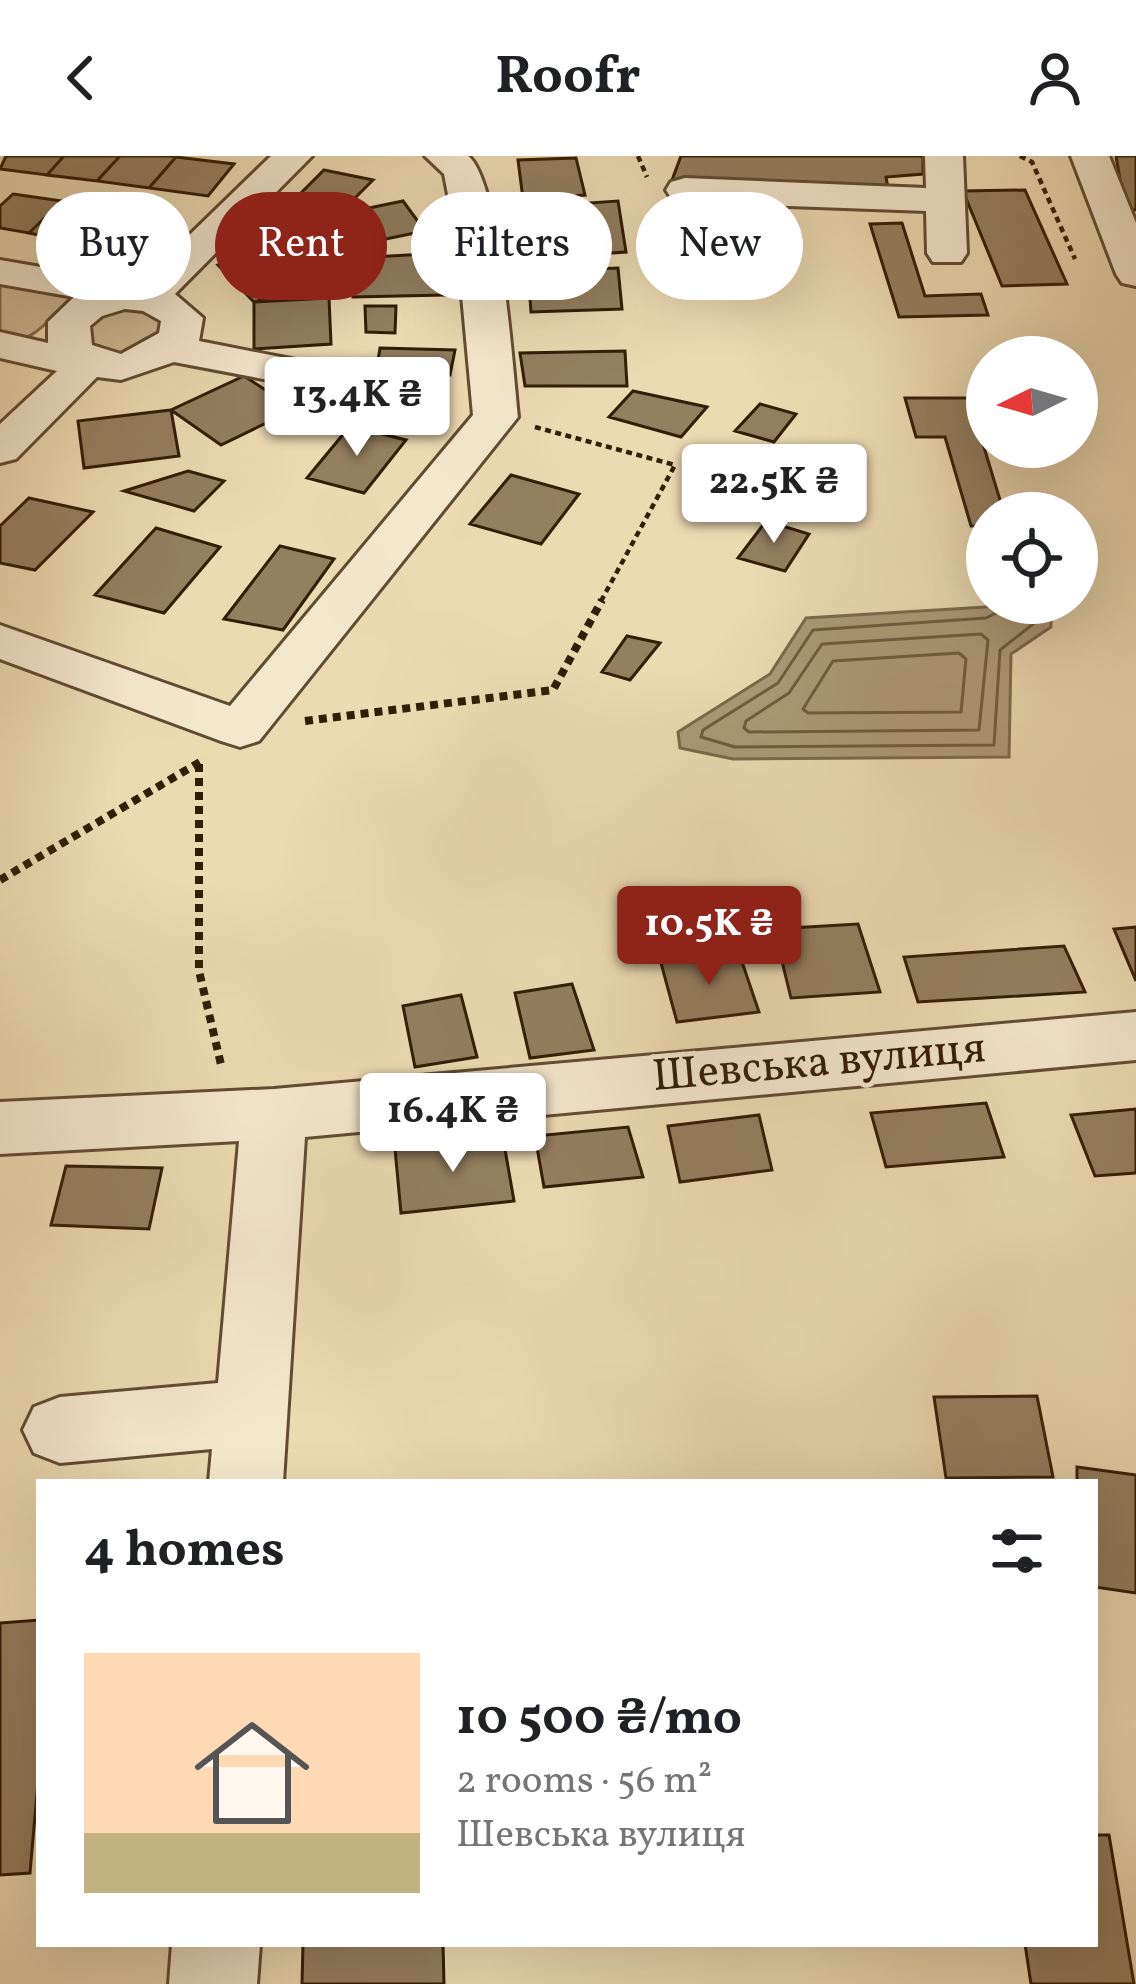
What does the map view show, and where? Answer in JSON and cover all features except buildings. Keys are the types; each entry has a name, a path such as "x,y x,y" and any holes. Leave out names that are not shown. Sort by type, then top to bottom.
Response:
{"street":[{"path":"191,256 293,156"},
{"path":"0,641 240,729 496,417 477,241 462,169 444,156"},
{"path":"944,156 947,253"},
{"path":"1090,156 1125,228 1136,274"},
{"path":"685,190 945,200"},
{"path":"0,272 36,278"},
{"path":"83,364 63,357 51,346 49,332 57,319 95,300"},
{"path":"0,345 83,364 130,364 170,348 179,338 182,318 154,300"},
{"path":"170,348 342,381"},
{"path":"0,449 75,378 83,364"},
{"name":"Шевська вулиця","path":"0,1128 254,1115 1136,1036"},
{"path":"61,1430 248,1447 254,1115"},
{"path":"213,1984 216,1947"}],"path":[{"path":"1020,156 1032,162 1075,260"},
{"path":"0,880 199,764 240,729 554,690 675,465 496,417"},
{"path":"199,764 199,971 254,1115"}],"shaded area":[{"path":"0,279 36,285 36,300 70,300 31,335 0,339"},
{"path":"104,308 151,310 164,320 164,333 129,354 81,352 82,316"}],"water":[{"path":"966,608 966,624 1051,624 1011,654 1009,757 733,759 680,748 678,732 770,674 806,618"}]}
